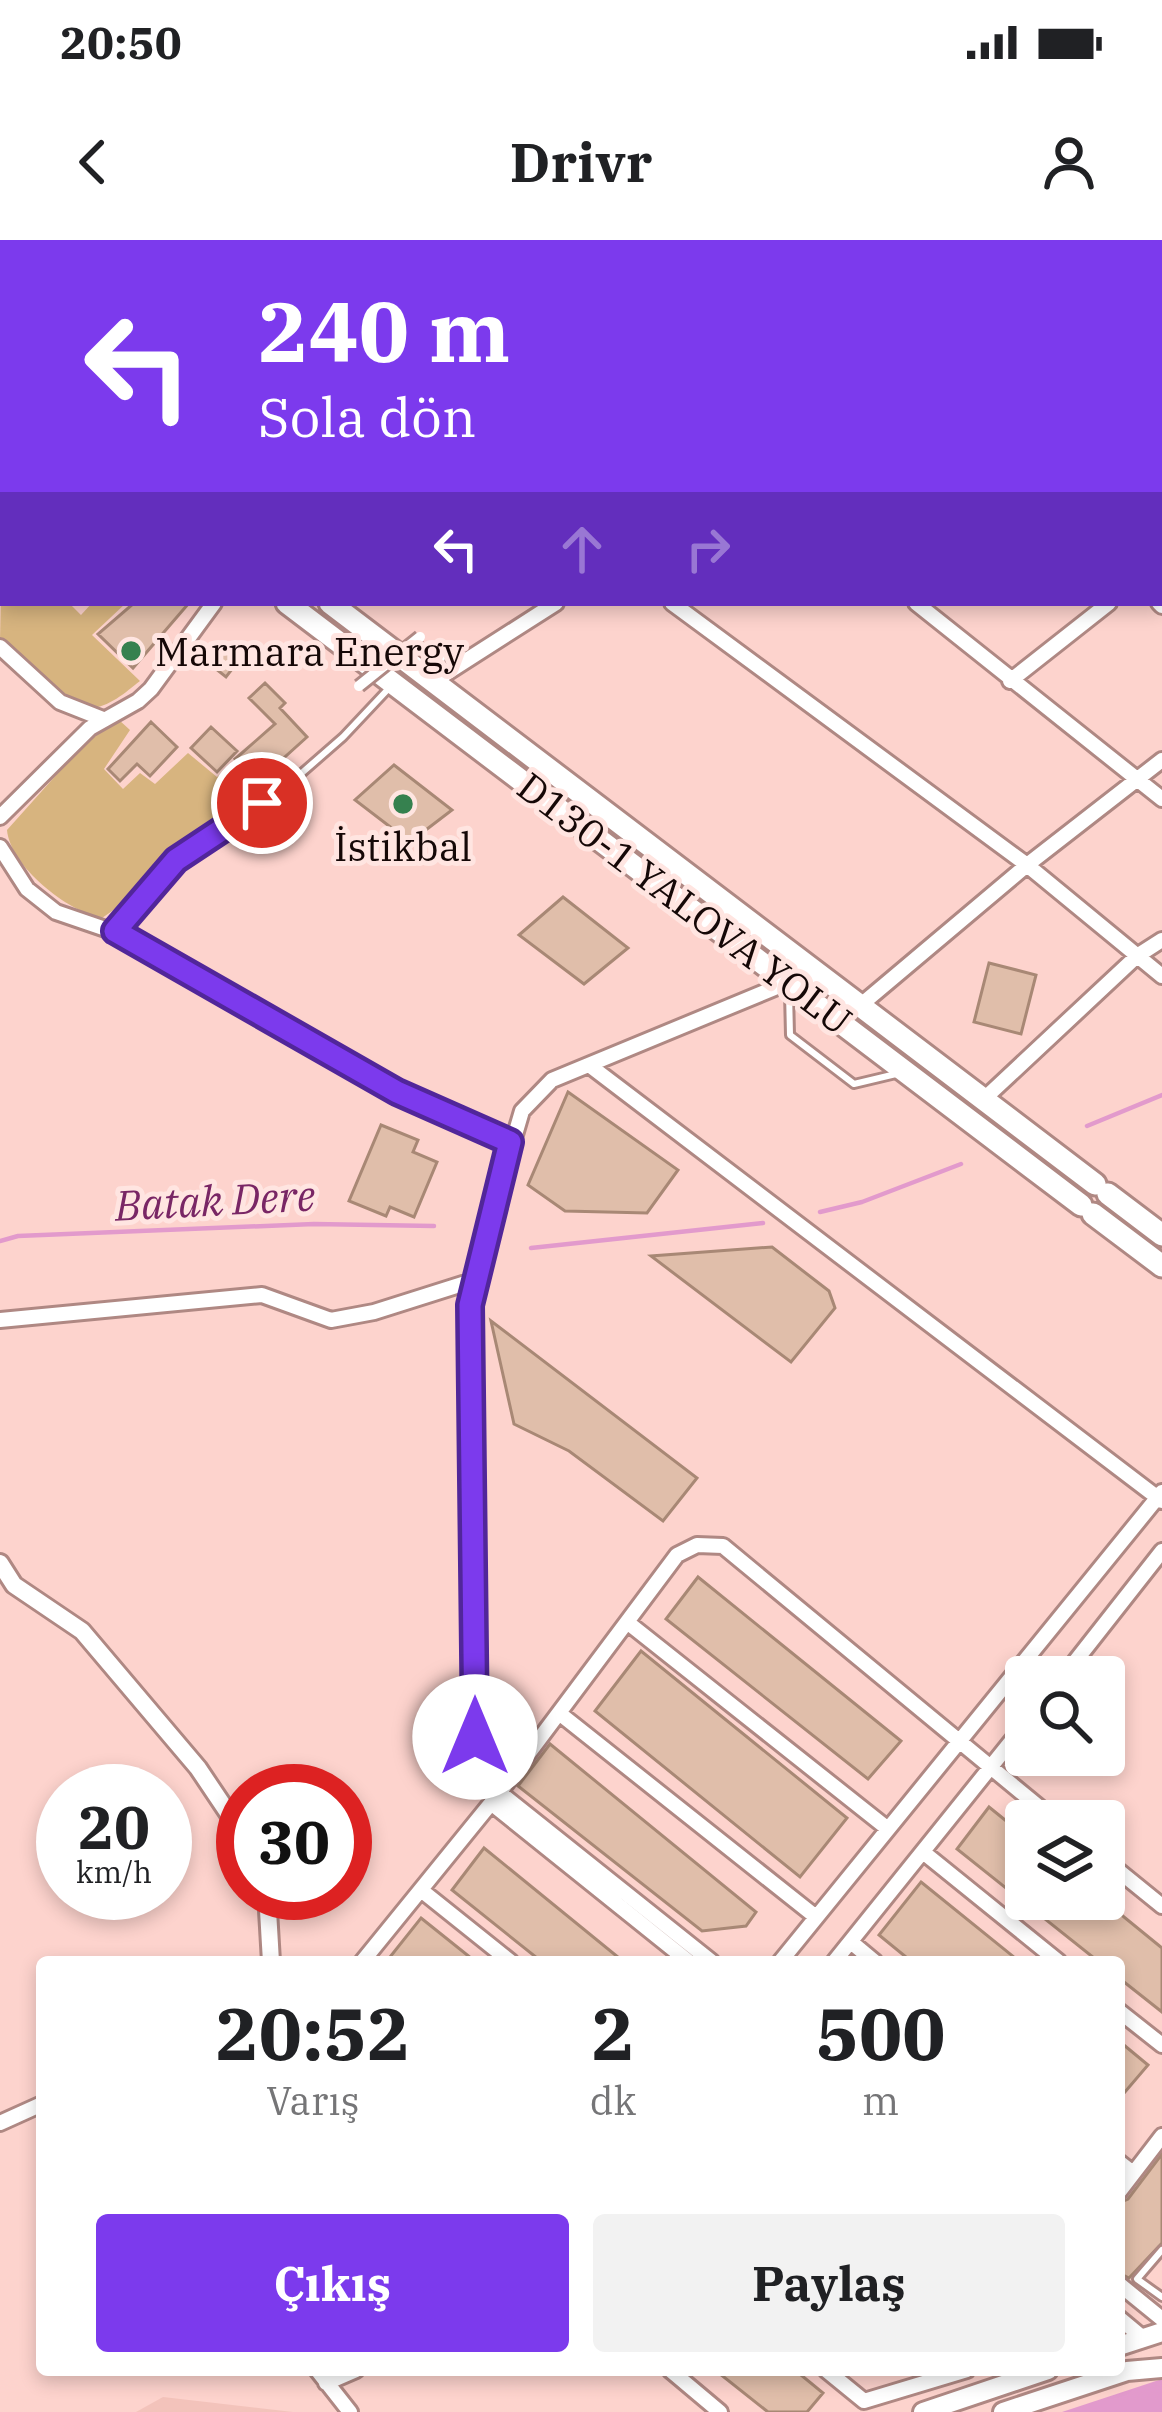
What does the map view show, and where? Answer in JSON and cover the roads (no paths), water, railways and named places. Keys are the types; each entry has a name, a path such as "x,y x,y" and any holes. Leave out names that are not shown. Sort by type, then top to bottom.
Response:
{"highway":[{"name":"D130-1 YALOVA YOLU","path":"290,606 339,654 394,683 1162,1266"},
{"path":"335,606 1162,1235"}],"main road":[{"path":"1153,2335 1162,2356"},
{"path":"1125,2372 1162,2368"},
{"path":"923,2412 1030,2376"},
{"path":"1003,2412 1112,2376"}],"street":[{"path":"0,818 103,719 151,689 212,606"},
{"path":"434,680 551,606"},
{"path":"676,606 1027,865 1162,976"},
{"path":"920,606 1162,800"},
{"path":"1010,681 1105,606"},
{"path":"359,686 420,637"},
{"path":"0,647 60,702 103,719"},
{"path":"434,680 440,654"},
{"path":"862,1004 1027,865 1162,760"},
{"path":"0,847 26,889 43,903 71,919 115,931 397,1092 510,1142"},
{"path":"984,1099 1137,956 1162,940"},
{"path":"704,1956 475,1783 472,1282 522,1111 553,1080 789,982"},
{"path":"590,1065 1160,1497 785,1956"},
{"path":"0,1320 262,1294 331,1320 472,1282"},
{"path":"367,1956 495,1798 677,1555 697,1545 723,1546 1030,1800"},
{"path":"1079,1656 1162,1550"},
{"path":"0,1563 14,1585 82,1631 216,1795"},
{"path":"627,1622 888,1829"},
{"path":"559,1713 817,1917"},
{"path":"839,1956 1005,1750"},
{"path":"495,1798 682,1956"},
{"path":"923,1852 1052,1956"},
{"path":"1125,1876 1162,1906"},
{"path":"421,1890 504,1956"},
{"path":"269,1920 271,1956"},
{"path":"850,1942 868,1956"},
{"path":"1125,2016 1162,2045"},
{"path":"0,2123 36,2107"},
{"path":"1125,2184 1162,2136"},
{"path":"1125,2167 1133,2174"},
{"path":"1125,2289 1162,2319"},
{"path":"1125,2321 1153,2335"},
{"path":"321,2376 350,2412"},
{"path":"677,2376 720,2412"},
{"path":"833,2376 864,2401 948,2376"}],"lane":[{"path":"115,931 176,860 288,785 394,683"},
{"path":"789,982 790,1035 854,1084 908,1071"},
{"path":"1162,2250 1137,2279 1162,2297"}],"waterway":[{"name":"Batak Dere","path":"1087,1126 1162,1095"},
{"name":"Batak Dere","path":"820,1212 862,1202 961,1164"},
{"name":"Batak Dere","path":"531,1248 763,1223"},
{"name":"Batak Dere","path":"0,1241 18,1236 314,1224 434,1226"}],"place":[{"name":"Marmara Energy","path":"131,651"},
{"name":"İstikbal","path":"403,804"}]}
